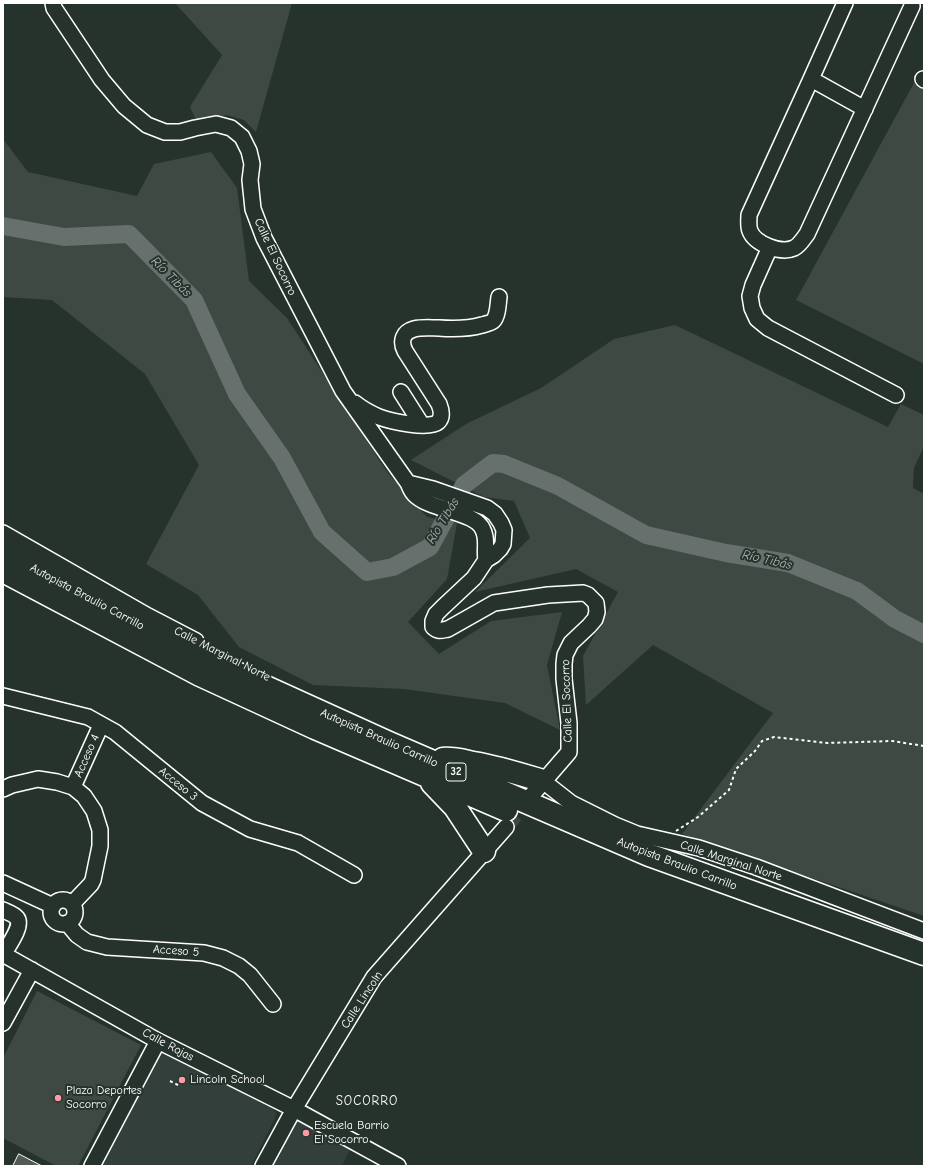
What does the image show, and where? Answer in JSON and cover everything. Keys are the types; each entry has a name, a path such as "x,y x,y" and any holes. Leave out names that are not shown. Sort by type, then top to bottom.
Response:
{"highway":[{"name":"Autopista Braulio Carrillo","path":"3,554 150,630 259,684 434,765 644,867 924,968"},
{"name":"Autopista Braulio Carrillo","path":"3,571 200,675 314,728 434,765 649,855 924,954"},
{"path":"484,851 455,807 434,765 493,766 537,788"}],"street":[{"name":"Calle El Socorro","path":"53,3 58,14 102,80 124,106 148,125 165,132 180,132 216,124 230,128 242,137 250,151 252,164 250,180 253,209 264,238 343,391 408,483 413,494 430,505 470,518 482,525 486,545 486,560"},
{"path":"845,3 749,215 750,232 770,247 782,250 793,249 800,244 806,234 912,6"},
{"path":"811,79 864,109"},
{"path":"770,247 753,285 750,296 752,308 757,319 768,328 896,394"},
{"path":"343,391 364,410 381,417 422,425 431,425 438,422 441,417 439,404 405,351 402,345 403,339 407,332 414,329 474,327 492,322 496,318 499,297"},
{"path":"401,392 422,425"},
{"name":"Calle El Socorro","path":"408,483 428,487 487,508 495,514 504,530 503,544 500,549 494,556 486,560 474,578 436,614 432,621 433,627 436,630 441,631 448,629 494,603 521,598 548,594 583,593 588,595 596,603 597,612 595,618 572,643 565,655 564,679 570,723 569,752 537,788"},
{"name":"Calle Marginal Norte","path":"3,533 148,616 195,641 322,702 372,724 434,765"},
{"name":"Acceso 3","path":"3,696 88,717 115,732 202,803 250,829 298,843 354,875"},
{"name":"Acceso 4","path":"73,787 100,724"},
{"path":"3,789 12,785 38,779 57,782 73,787 84,796 94,811 100,830 100,846 93,880 72,904"},
{"name":"Calle Marginal Norte","path":"537,788 637,834 699,848 756,867 924,930"},
{"path":"484,851 506,827"},
{"name":"Calle Lincoln","path":"263,1166 294,1110 374,977 484,851"},
{"path":"3,954 15,935 19,925 18,920 7,911 13,888 53,906"},
{"path":"62,900 72,904 75,912 70,922 60,923 54,919 51,913 53,906 58,901 62,900"},
{"name":"Acceso 5","path":"67,923 77,935 87,942 107,947 204,953 223,958 239,966 250,975 273,1004"},
{"name":"Calle Rojas","path":"3,954 158,1041 294,1110 398,1166"},
{"path":"3,1023 32,970"},
{"path":"92,1166 158,1041"}],"path":[{"path":"675,831 698,817 729,790 736,769 762,741 774,737 827,743 892,742 924,746"},
{"path":"170,1081 180,1086"}],"shaded area":[{"path":"175,3 292,3 256,132 244,120 227,115 197,122 190,107 222,55"},
{"path":"915,81 924,85 924,364 796,300"},
{"path":"3,139 28,172 137,196 154,164 211,152 237,188 249,281 287,318 387,472 427,517 457,523 447,579 408,622 439,654 491,621 562,612 547,665 560,730 505,703 404,689 313,685 239,647 198,595 146,564 199,465 145,374 52,300 3,297"},
{"path":"675,325 888,427 901,404 924,415 924,446 914,468 913,488 924,494 924,916 682,834 773,713 653,645 586,705 583,656 618,592 576,569 475,592 530,538 514,501 484,497 411,460 466,424 541,388 614,339"},
{"name":"Plaza Deportes Socorro","path":"37,991 141,1045 78,1166 56,1166 3,1138 3,1058"},
{"name":"Lincoln School","path":"162,1050 274,1110 276,1114 275,1118 251,1166 101,1166"},
{"name":"Escuela Barrio El Socorro","path":"296,1118 351,1148 342,1166 271,1166"}],"building":[{"path":"19,1154 42,1166 13,1166"}],"waterway":[{"name":"Río Tibás","path":"3,226 64,237 129,234 194,300 237,394 282,458 322,532 367,572 393,567 430,547 464,485 493,463 504,464 558,486 646,535 726,553 788,563 857,591 895,619 924,634"}],"tunnel":[{"path":"506,827 531,796"}],"place":[{"name":"Lincoln School","path":"182,1080"},
{"name":"Plaza Deportes Socorro","path":"58,1098"},
{"name":"Escuela Barrio El Socorro","path":"306,1133"}],"district":[{"name":"SOCORRO","path":"367,1101"}]}
